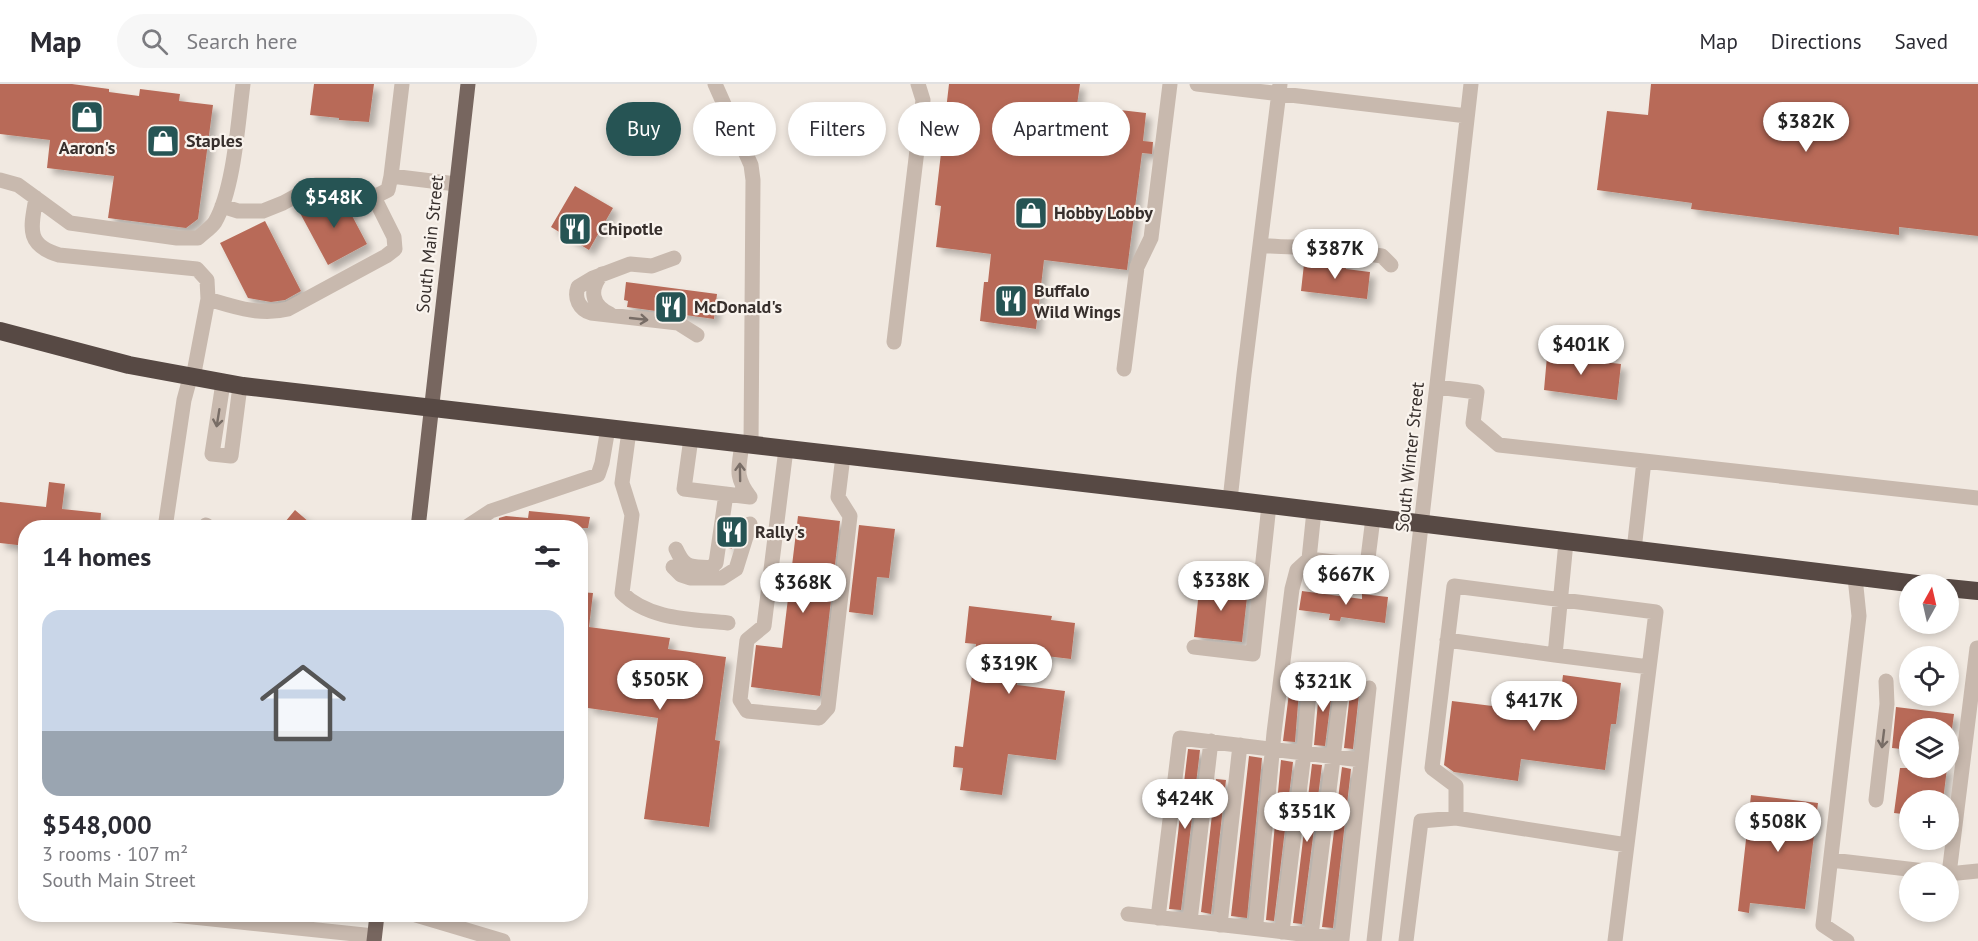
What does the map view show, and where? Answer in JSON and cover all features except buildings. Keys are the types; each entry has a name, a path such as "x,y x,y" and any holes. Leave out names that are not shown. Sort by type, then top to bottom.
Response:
{"highway":[{"path":"0,331 70,351 191,378 232,384 1230,500 1899,582"},
{"path":"1959,589 1978,591"}],"main road":[{"name":"South Main Street","path":"419,520 468,84"},
{"path":"374,939 375,922"}],"street":[{"path":"0,180 18,185 70,223 177,238 198,238 214,224 222,206 236,140 242,84"},
{"path":"374,197 388,190 392,176 402,84"},
{"path":"691,438 684,489 750,496 741,485 738,474 746,444 753,180 751,165 715,84"},
{"path":"894,342 923,100 918,84"},
{"path":"1124,369 1137,267 1151,238 1170,84"},
{"path":"1197,84 1280,89 1467,116"},
{"name":"South Winter Street","path":"1374,941 1471,84"},
{"path":"1230,500 1280,89"},
{"path":"392,176 456,184"},
{"path":"208,299 250,311 271,313 288,309 395,249 394,237 374,197 365,188 349,185 316,185 263,211 238,211 222,206"},
{"path":"36,198 31,226 32,235 46,251 59,255 197,269 207,280 208,299 184,400 166,520"},
{"path":"1260,245 1279,247 1303,245 1382,256 1391,265"},
{"path":"674,258 652,266 630,264 603,274 580,285 577,289 577,298 586,311 678,323 697,335"},
{"path":"232,384 231,456 212,454 232,384"},
{"path":"1437,387 1477,392 1473,423 1499,445 1978,498"},
{"path":"477,520 491,510 597,475 602,463 608,428"},
{"path":"629,431 622,483 632,515 622,593 633,604 672,617 728,623"},
{"path":"786,449 764,626 747,640 740,700 747,711 819,718 828,708 850,516 838,497 843,456"},
{"path":"1634,550 1644,461"},
{"path":"676,549 681,561 688,566 710,568 716,563 726,494"},
{"path":"1194,647 1253,654 1269,505"},
{"path":"1251,928 1256,923 1292,589 1297,570 1309,560 1314,511"},
{"path":"1309,560 1367,566 1373,518"},
{"path":"673,567 681,575 690,578 722,578 736,569 750,524"},
{"path":"1555,655 1566,542"},
{"path":"1847,941 1823,925 1859,616 1855,577"},
{"path":"1456,818 1456,786 1432,768 1454,586 1656,612 1615,941"},
{"path":"1447,640 1649,667"},
{"path":"1951,862 1978,645"},
{"path":"1282,932 1304,753 1310,679"},
{"path":"1876,800 1887,704 1886,681"},
{"path":"1311,935 1342,686"},
{"path":"1128,914 1342,939 1370,688"},
{"path":"1158,918 1180,738 1361,760"},
{"path":"1190,921 1211,741"},
{"path":"1220,925 1240,745"},
{"path":"1406,941 1421,821 1456,818 1627,845"},
{"path":"1831,860 1899,868"},
{"path":"1959,873 1978,871"},
{"path":"232,922 374,939"},
{"path":"435,922 473,936 502,941"}],"place":[{"name":"Aaron's","path":"87,117"},
{"name":"Staples","path":"163,141"},
{"name":"Hobby Lobby","path":"1031,213"},
{"name":"Chipotle","path":"575,229"},
{"name":"Buffalo Wild Wings","path":"1011,301"},
{"name":"McDonald's","path":"671,307"},
{"name":"Rally's","path":"732,532"}]}
